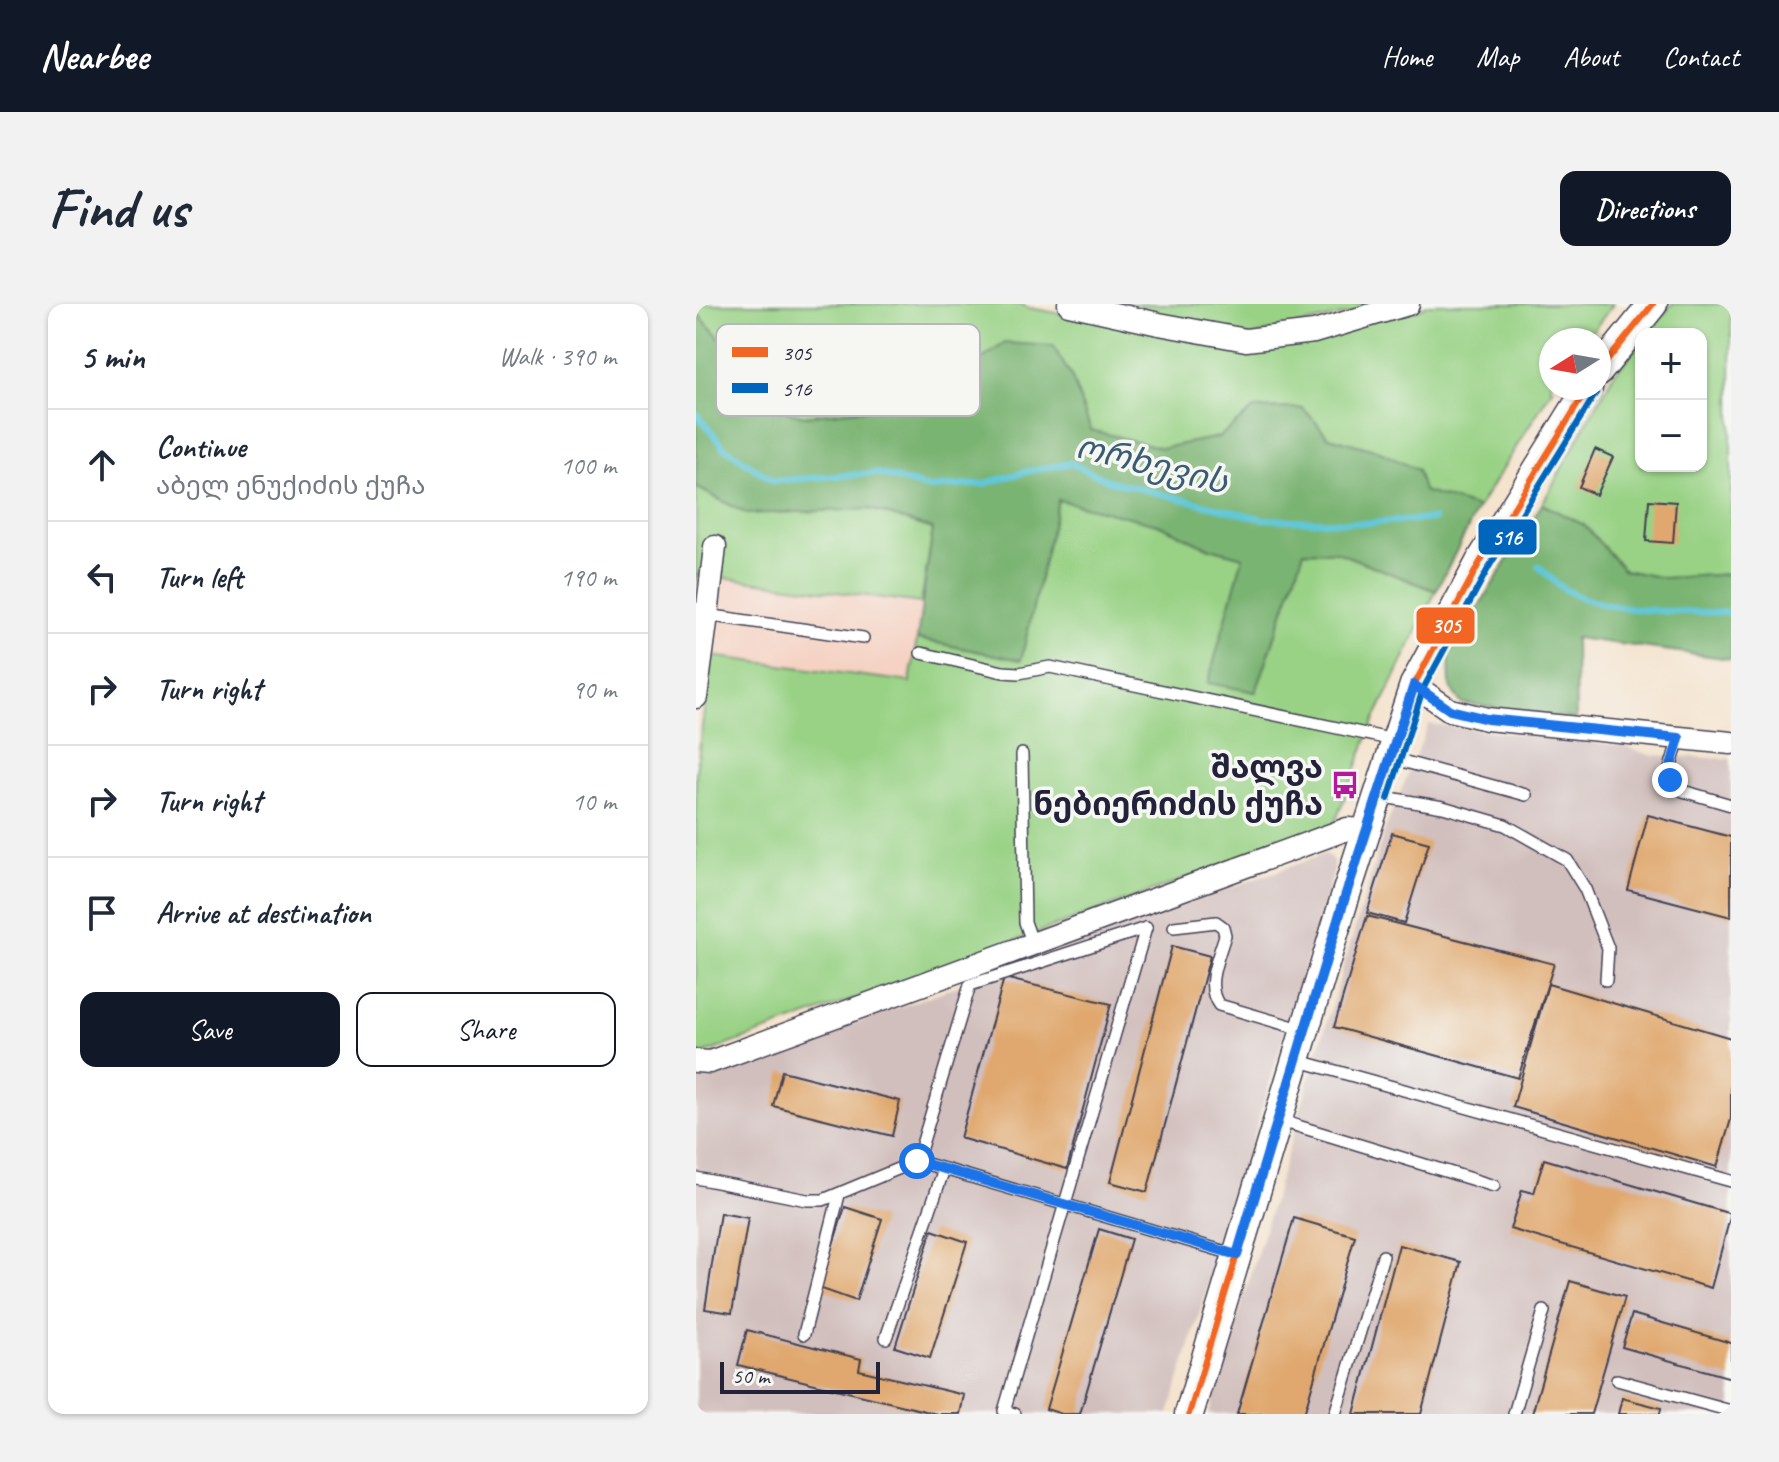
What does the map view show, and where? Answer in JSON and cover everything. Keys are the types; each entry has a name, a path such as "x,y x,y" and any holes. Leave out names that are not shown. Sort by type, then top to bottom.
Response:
{"street":[{"path":"1069,304 1246,340 1314,332 1408,304"},
{"path":"1611,356 1653,304"},
{"path":"1189,1414 1295,1060 1414,685 1480,562 1581,400"},
{"path":"696,697 702,614 715,547"},
{"path":"1414,685 1450,710 1487,719 1731,743"},
{"path":"696,1061 710,1062 1347,829 1367,830"}],"lane":[{"path":"702,614 863,638"},
{"path":"921,653 1003,672 1019,673 1050,667 1393,749 1526,795"},
{"path":"1679,738 1670,780 1683,791 1731,805"},
{"path":"1022,754 1025,922 1033,944"},
{"path":"1378,796 1443,807 1505,825 1567,860 1585,889 1608,948 1606,980"},
{"path":"1174,927 1216,922 1223,927 1225,935 1211,987 1219,1005 1305,1030"},
{"path":"917,1161 970,985 1146,928 1004,1411 1015,1414"},
{"path":"1295,1060 1731,1181"},
{"path":"1277,1119 1494,1186"},
{"path":"696,1178 807,1200 823,1200 917,1161 1237,1255"},
{"path":"886,1338 944,1169"},
{"path":"804,1334 839,1195"},
{"path":"1335,1414 1383,1256"},
{"path":"1514,1414 1544,1311"},
{"path":"1617,1380 1712,1410 1731,1411"}],"shaded area":[{"path":"724,577 921,603 911,682 711,656"},
{"path":"1429,724 1622,746 1651,755 1731,759 1731,1414 1209,1414 1385,829"},
{"path":"1325,854 1333,860 1334,870 1169,1414 696,1414 696,1080"}],"green space":[{"path":"696,304 1020,304 1247,346 1417,310 1429,304 1613,304 1595,328 1539,328 1539,400 1546,400 1478,508 1423,491 1378,451 1329,437 1303,408 1254,409 1219,437 1162,448 1091,430 1071,376 980,369 980,324 716,324 716,334 696,312"},
{"path":"1091,304 1391,304 1248,337"},
{"path":"1672,304 1731,304 1731,574 1664,578 1624,570 1584,525 1542,504 1600,400 1611,400 1611,379 1635,349 1635,472 1707,472 1707,328 1652,328"},
{"path":"696,312 716,334 716,416 980,416 980,360 1005,343 1053,346 1071,376 1091,430 1162,448 1219,437 1254,409 1303,408 1329,437 1378,451 1417,470 1423,491 1478,508 1436,591 1337,552 1304,551 1256,692 1208,683 1243,557 1207,547 1158,524 1058,500 1021,660 917,639 933,529 870,509 747,514 696,487"},
{"path":"696,487 747,514 870,509 933,529 921,603 698,574 696,586"},
{"path":"1058,499 1158,524 1207,547 1243,557 1209,682 1256,692 1304,551 1337,552 1436,591 1375,719 1334,825 696,1054 696,773 711,656 910,682 917,639 1021,660"},
{"path":"1542,504 1584,525 1624,570 1664,578 1731,574 1731,659 1575,638 1576,719 1461,703 1450,687 1449,655"}],"building":[{"path":"1595,449 1613,457 1596,495 1579,487"},
{"path":"1649,500 1676,502 1673,543 1646,541"},
{"path":"1648,815 1731,837 1731,917 1628,890"},
{"path":"1392,833 1429,843 1404,923 1367,913"},
{"path":"1367,916 1554,964 1518,1078 1334,1027"},
{"path":"1172,946 1210,956 1147,1192 1110,1182"},
{"path":"1004,978 1111,1004 1067,1169 960,1138"},
{"path":"1548,984 1731,1038 1731,1119 1717,1167 1513,1107"},
{"path":"782,1071 900,1101 892,1136 773,1106"},
{"path":"1544,1159 1731,1214 1711,1288 1510,1229 1522,1190 1534,1193"},
{"path":"845,1207 882,1219 856,1301 819,1288"},
{"path":"720,1213 748,1218 732,1313 705,1309"},
{"path":"1294,1218 1355,1236 1304,1414 1237,1414"},
{"path":"1099,1229 1131,1239 1080,1414 1062,1414 1046,1409"},
{"path":"932,1230 967,1242 930,1358 895,1347"},
{"path":"1399,1245 1461,1262 1421,1414 1354,1414"},
{"path":"1570,1281 1625,1297 1591,1414 1532,1414"},
{"path":"1632,1314 1731,1343 1731,1378 1622,1347"},
{"path":"747,1330 861,1359 859,1370 964,1395 960,1414 937,1414 738,1365"},
{"path":"1622,1398 1661,1408 1660,1414 1618,1414"}],"waterway":[{"name":"ორხევის","path":"696,413 725,448 773,481 877,473 928,488 983,484 1071,463 1110,481 1263,519 1366,523 1434,519"},
{"name":"ორხევის","path":"1538,566 1561,587 1599,603 1643,610 1731,613"}],"transit line":[{"name":"305","path":"1611,356 1653,304"},
{"name":"305","path":"1189,1414 1345,897 1414,685 1480,562 1581,400"},
{"name":"516","path":"1388,799 1423,689 1489,567 1592,400"}],"place":[{"name":"შალვა ნებიერიძის ქუჩა","path":"1345,785"}],"route":[{"path":"917,1161 1237,1255 1345,897 1414,685 1450,710 1487,719 1679,738 1670,780"}]}
